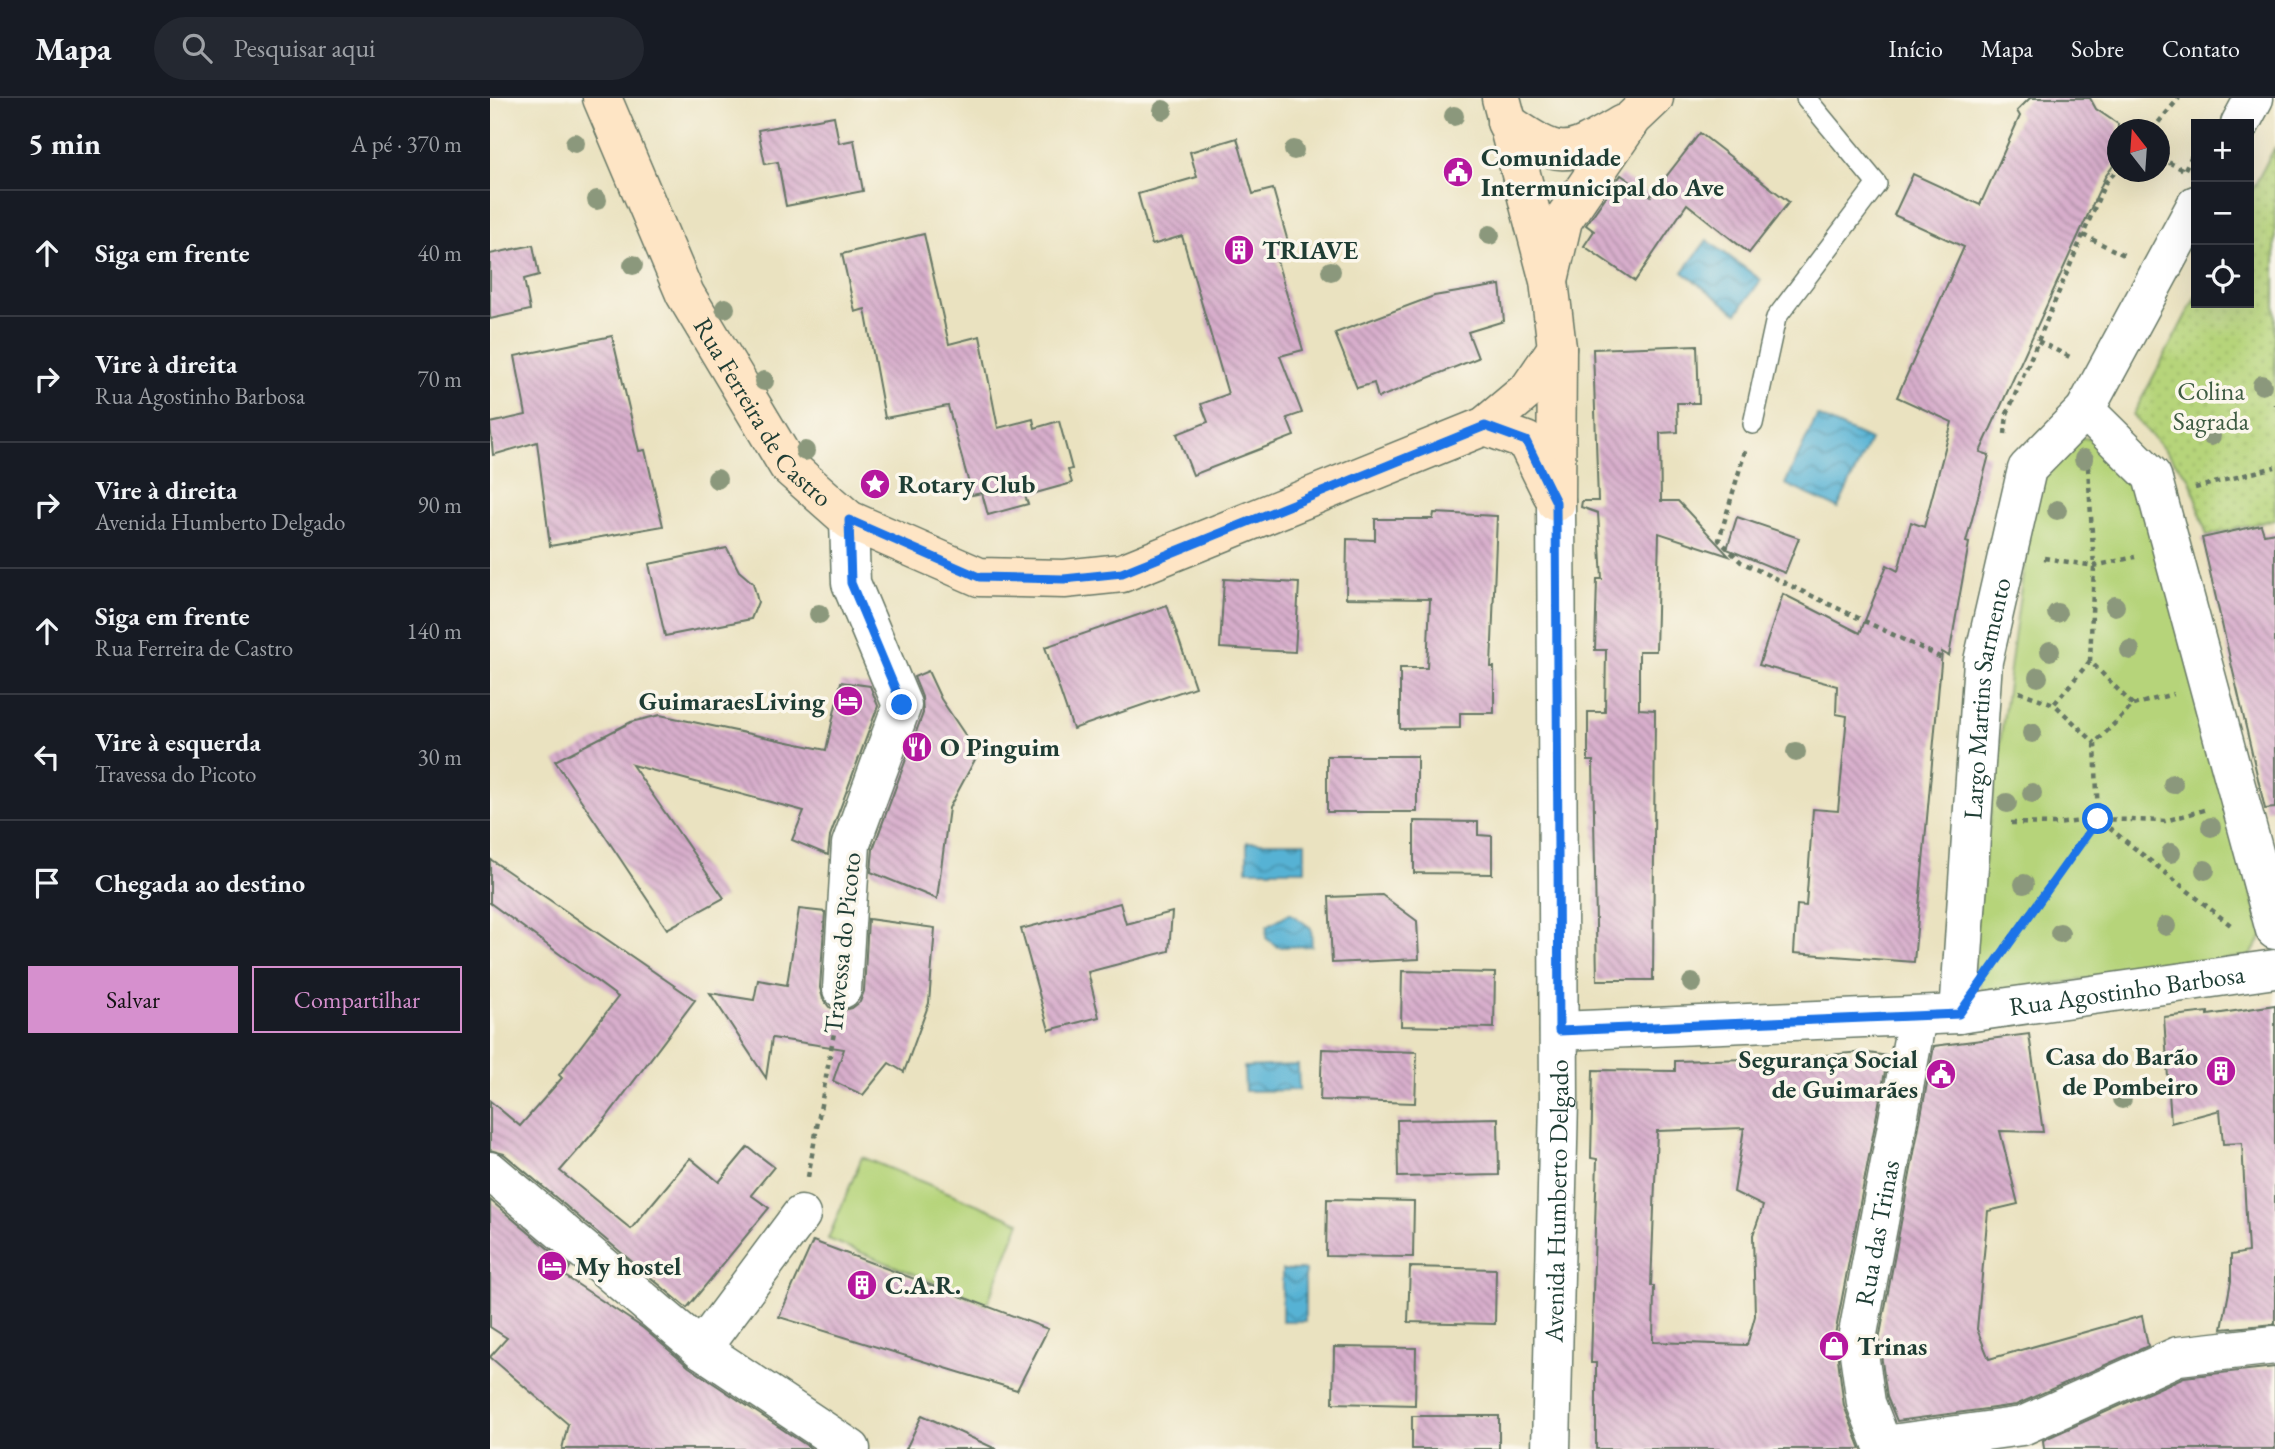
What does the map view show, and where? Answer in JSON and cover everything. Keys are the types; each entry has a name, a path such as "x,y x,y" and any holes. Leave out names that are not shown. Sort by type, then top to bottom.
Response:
{"street":[{"name":"Rua Ferreira de Castro","path":"602,98 685,294 788,466 849,520 979,577 1064,579 1122,573 1485,426 1528,389 1557,348"},
{"path":"2243,119 2254,98"},
{"path":"1503,110 1546,149 1578,150 1644,108"},
{"path":"1549,281 1563,220 1644,108"},
{"path":"1503,110 1549,281"},
{"name":"Largo Martins Sarmento","path":"1959,1014 1983,661 2027,469 2085,410 2190,188"},
{"name":"Avenida Humberto Delgado","path":"1549,281 1557,348 1559,1031 1551,1449"},
{"path":"2085,410 2152,476 2275,930"},
{"path":"1485,426 1526,441 1556,502"},
{"name":"Travessa do Picoto","path":"842,989 850,844 902,705 851,583 849,520"},
{"name":"Rua Agostinho Barbosa","path":"1559,1031 1917,1018 2262,971"},
{"name":"Rua das Trinas","path":"1884,1447 1866,1403 1857,1339 1917,1018"},
{"path":"490,1171 701,1349 851,1449"},
{"path":"701,1349 801,1215"},
{"path":"1884,1447 2022,1426 2178,1356 2275,1345"}],"lane":[{"path":"1753,424 1776,318 1877,184 1806,98"}],"path":[{"path":"2161,119 2179,98"},
{"path":"2170,168 2190,188"},
{"path":"2005,437 2007,414 2107,181"},
{"path":"2083,235 2136,260"},
{"path":"2038,341 2081,362"},
{"path":"2000,954 2098,819 2095,743 2054,704 2090,661 2094,566 2085,410"},
{"path":"1753,424 1720,540 1741,562 1954,664"},
{"path":"2191,489 2275,467"},
{"path":"2008,553 2094,566 2171,549"},
{"path":"2090,661 2133,705 2095,743"},
{"path":"1972,822 2056,824 2098,819 2165,821 2238,800"},
{"path":"2098,819 2244,936 2262,971"},
{"name":"Travessa do Picoto","path":"801,1215 842,989"}],"green space":[{"name":"Colina Sagrada","path":"2275,147 2275,519 2207,536 2190,479 2133,415 2191,305 2191,308 2254,308 2254,187"},
{"path":"2079,438 2095,438 2142,479 2263,936 2250,956 1983,994 1971,958 2036,476"},
{"path":"862,1157 1020,1222 987,1304 828,1239"}],"water":[{"path":"1707,240 1761,280 1737,313 1683,272"},
{"path":"1817,416 1870,440 1838,508 1785,484"},
{"path":"1247,842 1305,842 1305,870 1247,870"},
{"path":"1290,913 1311,928 1312,946 1278,947 1266,938 1267,926"},
{"path":"1298,1065 1299,1090 1245,1091 1244,1067"},
{"path":"1282,1270 1305,1270 1305,1321 1282,1321"}],"building":[{"path":"2030,98 2090,98 2096,109 2111,119 2107,119 2107,174 1980,452 1989,455 1966,542 1969,543 1949,656 1942,652 1914,962 1794,953 1797,905 1806,906 1813,809 1838,811 1847,716 1836,714 1837,686 1759,665 1783,594 1860,633 1887,565 1898,571 1911,522 1924,527 1952,422 1897,397 1964,247 1894,215 1913,174 1980,205 2020,116 2017,111"},
{"path":"834,116 839,143 854,140 863,191 786,206 778,162 765,164 758,130"},
{"path":"1700,133 1789,202 1749,253 1687,204 1635,281 1584,246 1594,231 1586,225 1621,175 1651,196"},
{"name":"TRIAVE","path":"1237,138 1253,194 1273,189 1292,256 1277,261 1303,350 1280,356 1302,413 1287,418 1294,436 1193,475 1177,434 1208,422 1201,404 1228,394 1182,236 1152,245 1138,194 1197,177 1190,152"},
{"path":"924,234 949,344 980,336 998,428 1033,419 1035,428 1059,421 1072,469 1068,470 1072,483 1025,496 1028,504 988,515 982,493 972,495 948,406 885,418 865,309 855,312 842,254"},
{"path":"533,245 539,275 524,279 530,310 490,319 490,254"},
{"path":"1500,285 1504,321 1468,332 1478,358 1378,398 1374,383 1357,388 1335,333 1434,296"},
{"path":"612,336 639,451 645,450 663,526 550,546 537,442 493,455 490,423 526,415 515,356"},
{"path":"1697,345 1699,403 1677,403 1678,432 1660,433 1661,501 1678,501 1729,556 1659,533 1656,651 1639,651 1639,709 1655,710 1653,980 1597,980 1593,761 1588,761 1588,712 1605,712 1606,650 1595,650 1597,579 1602,579 1598,513 1581,507 1582,501 1598,501 1593,349"},
{"path":"1434,513 1497,516 1491,667 1494,667 1494,713 1460,713 1460,728 1400,729 1400,668 1427,668 1430,599 1346,598 1347,539 1375,540 1375,519 1433,519"},
{"path":"1737,517 1799,538 1785,573 1727,549"},
{"path":"2261,525 2264,534 2275,532 2275,808 2265,809 2202,538"},
{"path":"727,548 739,571 753,583 758,602 751,619 665,636 649,564"},
{"path":"1224,579 1299,583 1295,652 1220,648"},
{"path":"1167,605 1195,687 1073,729 1045,647"},
{"path":"928,671 941,699 978,754 949,808 937,899 871,872 873,849 923,713 922,697 914,677"},
{"path":"841,682 870,686 878,706 830,836 828,855 792,840 804,811 632,765 724,898 667,929 555,761 631,722 660,715 826,750"},
{"path":"1327,756 1417,756 1417,812 1327,812"},
{"path":"1414,821 1478,822 1478,835 1492,836 1492,874 1414,873"},
{"path":"490,859 695,1000 606,1118 560,1171 631,1229 690,1158 719,1182 748,1147 774,1167 751,1195 769,1208 687,1308 504,1154 490,1150 490,1101 520,1126 562,1078 559,1075 618,997 490,903"},
{"path":"1382,895 1417,921 1419,959 1332,963 1329,897"},
{"path":"1120,903 1126,924 1172,912 1169,951 1088,972 1099,1017 1049,1030 1021,929"},
{"path":"799,909 825,912 820,988 829,1007 840,1011 852,1008 860,1002 864,991 868,919 935,928 929,1003 904,1072 889,1063 863,1095 833,1081 844,1049 772,1038 766,1078 710,993 754,1000 758,980 787,985"},
{"path":"1402,971 1495,973 1494,1028 1401,1026"},
{"path":"2275,1005 2275,1324 2222,1329 2231,1281 2231,1255 2248,1252 2242,1143 2223,1144 2220,1110 2171,1123 2164,1017 2208,1012 2208,1015"},
{"path":"2029,1034 2043,1132 2000,1131 2018,1204 1988,1211 1977,1329 1989,1359 2142,1316 2148,1346 2016,1405 1897,1421 1887,1397 1879,1340 1934,1046"},
{"path":"1322,1049 1417,1052 1415,1103 1320,1100"},
{"path":"1862,1052 1888,1056 1835,1335 1844,1406 1861,1449 1596,1449 1596,1363 1591,1363 1597,1159 1591,1158 1593,1070 1675,1071 1675,1061 1748,1059 1748,1062","holes":["1744,1128 1734,1192 1763,1206 1753,1235 1755,1316 1747,1345 1653,1342 1654,1286 1651,1286 1657,1131"]},
{"path":"1498,1118 1499,1175 1398,1177 1397,1120"},
{"path":"1327,1199 1414,1201 1413,1257 1326,1256"},
{"path":"490,1200 570,1267 565,1276 643,1328 689,1367 812,1449 562,1449 568,1424 490,1357 507,1338 490,1327"},
{"name":"C.A.R.","path":"813,1241 1048,1329 1017,1390 779,1317"},
{"path":"1410,1267 1496,1269 1495,1324 1408,1322"},
{"path":"1334,1347 1416,1348 1415,1405 1333,1403"},
{"path":"2275,1367 2275,1449 2044,1449 2043,1440 2184,1377"},
{"path":"922,1415 996,1449 906,1449"},
{"path":"1412,1416 1499,1416 1499,1449 1412,1449"}],"place":[{"name":"Comunidade Intermunicipal do Ave","path":"1458,172"},
{"name":"TRIAVE","path":"1239,250"},
{"name":"Rotary Club","path":"875,484"},
{"name":"GuimaraesLiving","path":"848,701"},
{"name":"O Pinguim","path":"917,747"},
{"name":"Casa do Barão de Pombeiro","path":"2221,1071"},
{"name":"Segurança Social de Guimarães","path":"1941,1074"},
{"name":"My hostel","path":"552,1266"},
{"name":"C.A.R.","path":"862,1285"},
{"name":"Trinas","path":"1834,1346"}],"route":[{"path":"902,705 851,583 849,520 979,577 1064,579 1122,573 1485,426 1526,441 1556,502 1559,1031 1917,1018 1959,1014 2098,819"}]}
